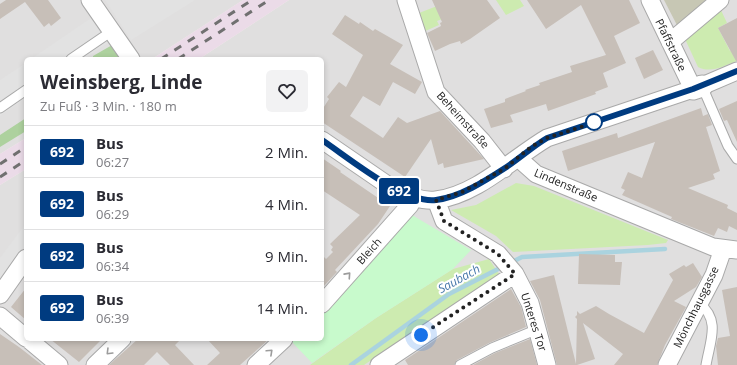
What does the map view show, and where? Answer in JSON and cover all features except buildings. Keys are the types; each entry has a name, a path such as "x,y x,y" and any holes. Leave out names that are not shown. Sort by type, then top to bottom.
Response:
{"street":[{"path":"90,0 129,57"},
{"name":"Beheimstraße","path":"406,0 436,92 482,141 504,169"},
{"name":"Pfaffstraße","path":"650,0 670,42 697,88"},
{"path":"670,42 720,0"},
{"path":"324,141 392,188 414,197 436,200 462,192 504,169 547,138 697,88 737,71"},
{"name":"Lindenstraße","path":"518,158 536,174 713,247 730,249"},
{"name":"Bleich","path":"324,302 410,205 414,197"},
{"name":"Unteres Tor","path":"436,200 444,221 498,254 513,271 530,303 547,365"},
{"name":"Mönchhausgasse","path":"667,365 714,274 730,249"},
{"path":"0,295 24,261"},
{"path":"379,365 513,271"},
{"path":"0,316 24,336"},
{"path":"31,341 59,365"},
{"path":"95,365 120,341"},
{"path":"256,365 282,341"}],"lane":[{"path":"74,57 112,31"},
{"path":"697,88 728,146 737,159"},
{"path":"0,108 24,91"},
{"path":"699,303 707,309 712,320 706,365"},
{"path":"460,365 492,348 538,329"}],"shaded area":[{"path":"0,0 243,0 155,57 24,57 24,139 0,154"},
{"path":"105,0 195,0 131,40"},
{"path":"243,0 289,0 202,57 155,57"},
{"path":"289,0 737,0 737,365 0,365 0,185 24,170 24,341 324,341 324,57 202,57"},
{"path":"664,0 706,0 707,3 679,29"},
{"path":"91,18 108,43 87,57 34,57"},
{"path":"24,64 24,99 0,116 0,80"},
{"path":"24,139 24,170 0,185 0,154"},
{"path":"24,226 24,248 0,281 0,258"}],"green space":[{"path":"496,0 520,0 524,6 506,15"},
{"path":"450,1 455,14 437,21 439,25 423,32 419,13"},
{"path":"720,8 727,23 718,28 730,51 737,48 737,61 718,68 708,70 703,69 698,67 685,39"},
{"path":"114,44 122,57 93,57"},
{"path":"24,119 24,132 0,147 0,135"},
{"path":"516,183 534,186 668,240 666,243 648,245 513,252 496,236 451,210 476,205"},
{"path":"412,215 471,250 453,269 376,318 312,363 292,342 324,341 324,312"},
{"path":"489,259 499,274 364,365 310,365 376,318 453,269"}],"waterway":[{"name":"Saubach","path":"510,263 522,257 665,249"},
{"name":"Saubach","path":"351,365 449,294 504,266"}],"railway":[{"path":"164,57 252,0"},
{"path":"181,57 269,0"},
{"path":"0,164 24,148"},
{"path":"0,177 24,161"}],"bus line":[{"name":"692","path":"324,141 392,188 414,197 425,200 436,200 462,192 504,169 531,147 547,138 693,89 737,71"}],"route":[{"path":"421,335 502,281 515,274 498,254 444,221 436,200 462,192 504,169 531,147 547,138 596,122 594,122"}]}
